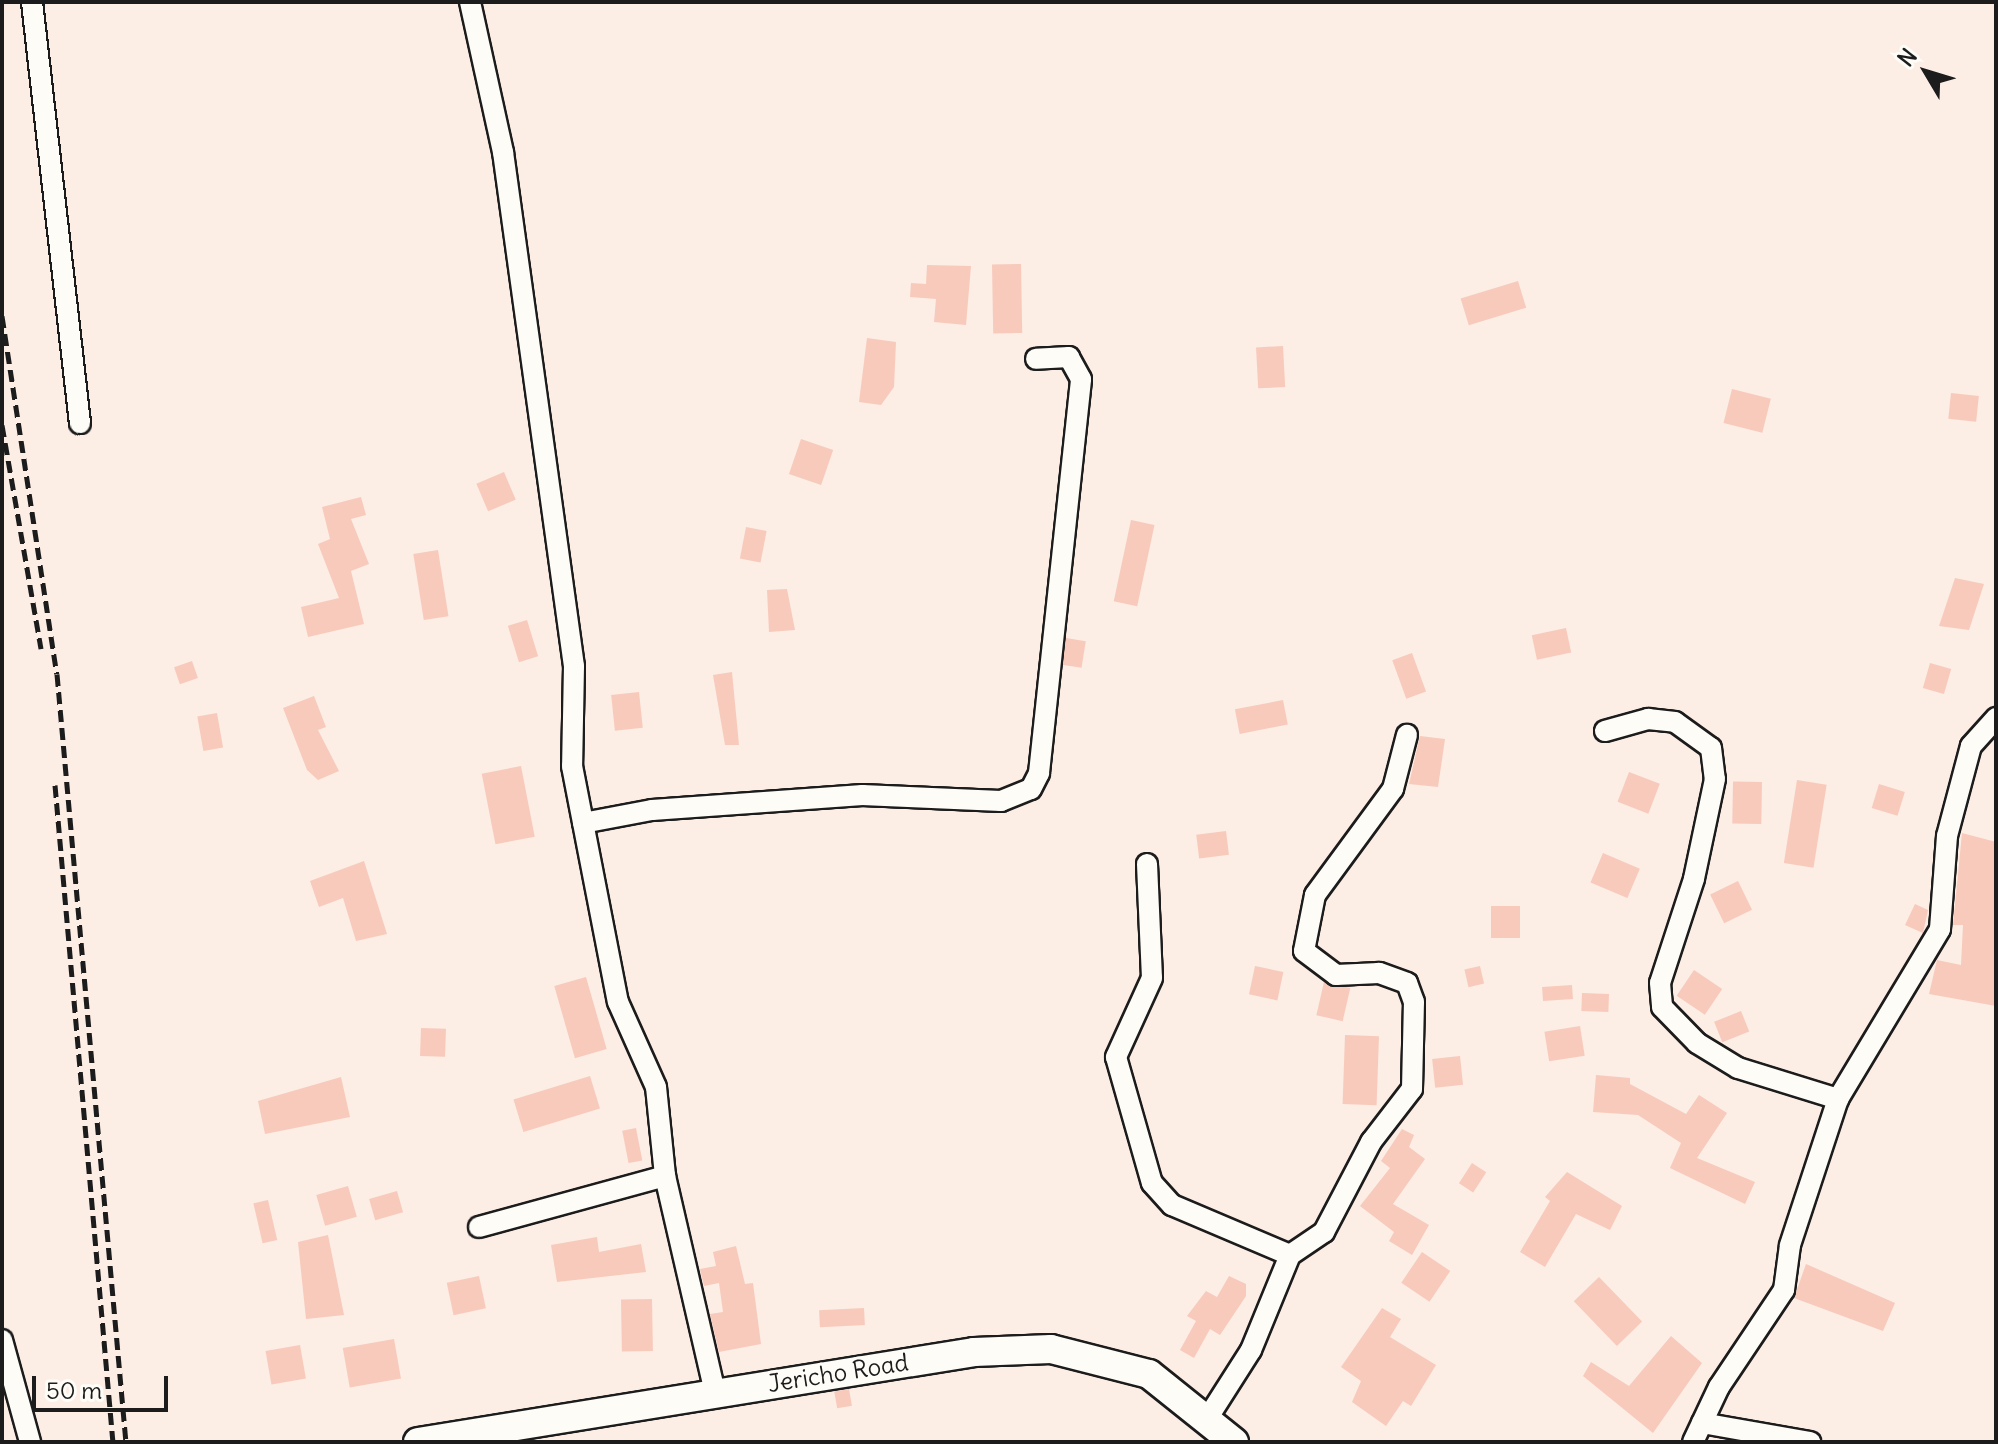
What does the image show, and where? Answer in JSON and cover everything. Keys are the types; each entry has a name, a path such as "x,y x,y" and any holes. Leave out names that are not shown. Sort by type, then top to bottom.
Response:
{"street":[{"path":"32,2 80,423"},
{"path":"470,2 503,152 574,666 572,766 618,1002 656,1087 665,1176 715,1392"},
{"path":"583,823 652,810 862,795 1001,801 1031,789 1039,773 1081,379 1069,357 1036,359"},
{"path":"1693,1442 1784,1290 1790,1245 1838,1099 1940,929 1959,791 1971,746 1996,718"},
{"path":"1605,731 1648,719 1675,722 1711,748 1715,779 1694,879 1660,983 1662,1007 1697,1043 1738,1068 1838,1099"},
{"path":"1207,1419 1251,1350 1290,1255 1324,1232 1371,1142 1412,1089 1414,1002 1407,983 1379,973 1336,975 1304,951 1315,895 1393,789 1407,735"},
{"path":"1147,864 1152,978 1116,1057 1152,1183 1172,1205 1290,1255"},
{"path":"479,1227 665,1176"},
{"path":"2,1340 30,1442"},
{"name":"Jericho Road","path":"418,1442 974,1352 1051,1349 1149,1374 1234,1442"},
{"path":"1702,1423 1810,1442"}],"building":[{"path":"1021,264 1022,333 993,333 992,265"},
{"path":"927,265 971,266 966,325 934,322 936,299 910,297 911,283 926,284"},
{"path":"1518,281 1526,308 1469,325 1461,299"},
{"path":"867,338 896,342 894,387 881,405 859,402"},
{"path":"1283,346 1285,387 1258,388 1256,347"},
{"path":"1732,389 1771,399 1762,433 1724,423"},
{"path":"1951,393 1979,396 1976,422 1948,419"},
{"path":"801,439 833,450 821,485 789,474"},
{"path":"504,472 516,500 488,511 476,484"},
{"path":"361,497 366,515 351,519 369,564 351,571 364,624 308,637 301,607 339,598 318,544 330,539 322,507"},
{"path":"1131,520 1154,525 1137,606 1114,601"},
{"path":"746,527 767,531 761,562 740,558"},
{"path":"438,550 448,616 424,620 413,554"},
{"path":"1955,578 1984,584 1969,630 1939,626"},
{"path":"787,589 795,630 769,632 767,590"},
{"path":"527,620 538,656 519,662 508,626"},
{"path":"1566,628 1571,652 1537,660 1532,635"},
{"path":"1066,638 1086,641 1082,668 1062,665"},
{"path":"1412,653 1426,692 1406,699 1392,660"},
{"path":"192,661 198,678 180,684 174,667"},
{"path":"1930,663 1951,669 1944,694 1923,688"},
{"path":"732,672 739,745 725,745 713,675"},
{"path":"639,692 643,728 615,731 611,695"},
{"path":"314,696 326,727 318,730 339,771 318,780 307,770 283,708"},
{"path":"1283,700 1288,725 1240,734 1235,709"},
{"path":"217,713 223,747 203,751 197,716"},
{"path":"1420,736 1445,739 1438,787 1409,784"},
{"path":"521,766 535,837 495,844 482,774"},
{"path":"1629,772 1660,784 1648,814 1618,802"},
{"path":"1797,780 1827,785 1813,868 1784,863"},
{"path":"1733,781 1762,782 1761,824 1732,823"},
{"path":"1879,784 1905,792 1898,816 1872,808"},
{"path":"1226,831 1229,855 1199,858 1196,835"},
{"path":"1962,833 1996,842 1996,1006 1929,994 1937,960 1961,965 1963,925 1953,925"},
{"path":"1603,853 1640,869 1627,898 1590,882"},
{"path":"364,861 387,934 356,941 343,898 319,907 310,881"},
{"path":"1738,881 1752,910 1724,923 1710,895"},
{"path":"1915,904 1928,910 1923,933 1905,925"},
{"path":"1491,906 1520,906 1520,938 1491,938"},
{"path":"1255,966 1283,972 1277,1000 1249,994"},
{"path":"1480,966 1484,984 1468,987 1464,970"},
{"path":"1694,970 1722,989 1705,1015 1677,996"},
{"path":"586,977 607,1049 575,1058 554,986"},
{"path":"1324,982 1350,988 1343,1021 1316,1015"},
{"path":"1572,985 1573,999 1543,1001 1542,987"},
{"path":"1582,993 1609,994 1608,1012 1581,1011"},
{"path":"1741,1011 1749,1031 1722,1042 1714,1022"},
{"path":"1580,1026 1585,1056 1549,1061 1544,1032"},
{"path":"421,1028 446,1029 445,1057 420,1056"},
{"path":"1345,1035 1379,1036 1377,1105 1343,1104"},
{"path":"1460,1056 1463,1085 1435,1088 1432,1059"},
{"path":"1596,1075 1630,1078 1630,1084 1686,1114 1699,1095 1727,1113 1697,1158 1755,1182 1745,1204 1670,1168 1681,1143 1638,1115 1593,1112"},
{"path":"590,1076 600,1109 523,1132 513,1099"},
{"path":"341,1077 350,1117 265,1134 258,1101"},
{"path":"636,1128 642,1160 629,1163 622,1131"},
{"path":"1402,1129 1414,1135 1409,1147 1425,1159 1393,1204 1429,1225 1412,1255 1389,1241 1394,1232 1360,1206 1390,1168 1381,1161"},
{"path":"1472,1163 1486,1172 1473,1192 1459,1183"},
{"path":"1567,1172 1622,1206 1610,1230 1576,1214 1545,1267 1520,1252 1550,1201 1545,1197"},
{"path":"348,1186 357,1217 325,1226 316,1195"},
{"path":"397,1191 403,1212 375,1220 369,1199"},
{"path":"268,1200 277,1240 263,1243 253,1203"},
{"path":"328,1235 344,1315 306,1319 298,1242"},
{"path":"597,1237 599,1252 641,1244 646,1272 557,1282 551,1245"},
{"path":"736,1246 745,1284 753,1283 761,1344 719,1352 710,1314 723,1312 719,1283 704,1286 700,1269 716,1266 713,1252"},
{"path":"1422,1252 1450,1271 1429,1302 1401,1283"},
{"path":"1806,1264 1895,1303 1883,1331 1794,1298"},
{"path":"479,1276 486,1308 454,1315 447,1283"},
{"path":"1229,1276 1246,1284 1246,1296 1220,1335 1210,1329 1194,1358 1180,1350 1196,1321 1187,1316 1206,1291 1217,1297"},
{"path":"1599,1277 1642,1322 1617,1346 1574,1301"},
{"path":"652,1299 653,1351 622,1352 621,1300"},
{"path":"864,1308 865,1325 820,1327 819,1310"},
{"path":"1382,1308 1401,1319 1390,1337 1436,1365 1411,1406 1403,1401 1386,1426 1352,1402 1361,1381 1341,1367"},
{"path":"1671,1336 1702,1363 1653,1433 1583,1376 1591,1362 1629,1386"},
{"path":"394,1339 401,1378 350,1387 343,1348"},
{"path":"300,1345 306,1378 271,1385 266,1351"},
{"path":"849,1389 852,1406 837,1408 834,1392"}],"railway":[{"path":"2,316 57,674 126,1442"},
{"path":"2,425 41,649"},
{"path":"55,785 113,1442"}]}
